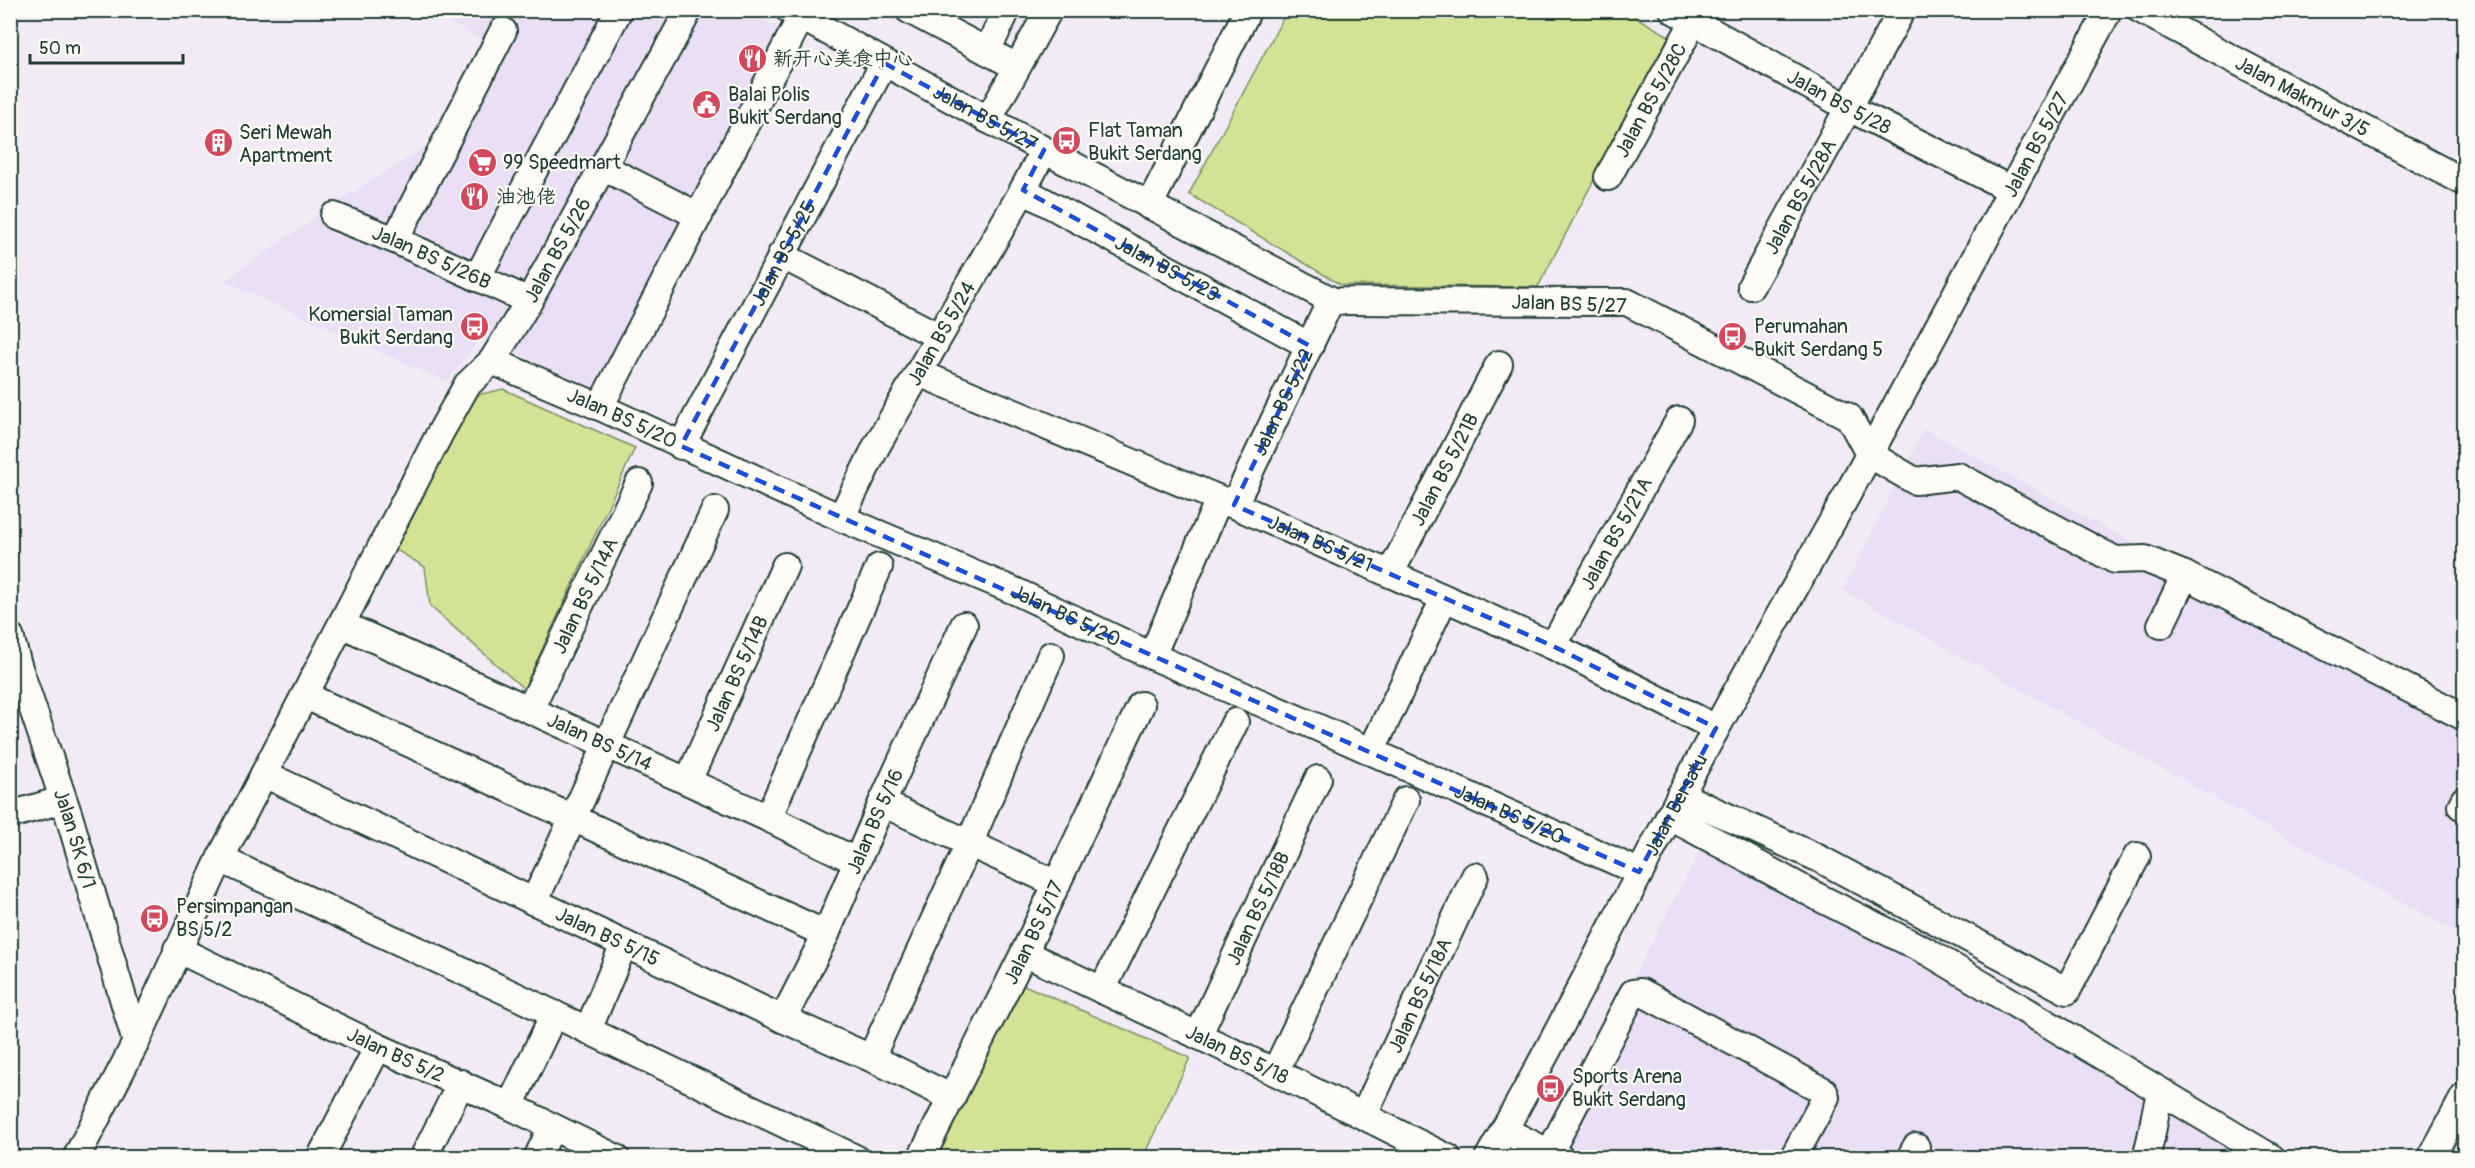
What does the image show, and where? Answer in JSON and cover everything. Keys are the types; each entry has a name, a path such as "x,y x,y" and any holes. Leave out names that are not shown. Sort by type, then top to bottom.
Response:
{"street":[{"path":"477,278 619,10"},
{"name":"Jalan BS 5/26","path":"76,1158 136,1042 220,859 467,385 492,362 530,301 689,10"},
{"path":"909,10 1017,67"},
{"path":"987,51 1007,10"},
{"path":"988,120 1049,10"},
{"path":"1149,206 1248,10"},
{"name":"Jalan BS 5/28A","path":"1751,286 1902,10"},
{"name":"Jalan BS 5/27","path":"1869,454 2010,189 2109,10"},
{"name":"Jalan Makmur 3/5","path":"2141,10 2464,182"},
{"path":"600,407 699,216 795,14"},
{"name":"Jalan BS 5/27","path":"795,14 1044,150 1331,300 1627,302 1849,417 1869,454"},
{"name":"Jalan BS 5/28","path":"1689,14 1849,108 2010,189"},
{"name":"Jalan BS 5/28C","path":"1608,177 1689,14"},
{"path":"395,240 503,31"},
{"name":"Jalan BS 5/25","path":"681,446 884,63"},
{"name":"Jalan BS 5/24","path":"841,518 876,447 920,373 938,336 1044,150"},
{"path":"603,167 699,216"},
{"name":"Jalan BS 5/23","path":"1023,190 1310,346"},
{"name":"Jalan BS 5/26B","path":"334,216 395,240 530,301"},
{"path":"781,255 938,336"},
{"name":"Jalan BS 5/22","path":"1152,656 1227,502 1310,346 1331,300"},
{"name":"Jalan BS 5/20","path":"492,362 600,407 841,518 1017,592 1152,656 1639,872"},
{"name":"Jalan BS 5/21B","path":"1389,574 1500,364"},
{"name":"Jalan BS 5/21","path":"920,373 1227,502 1553,646 1716,728"},
{"name":"Jalan BS 5/21A","path":"1553,646 1679,420"},
{"path":"1869,454 1915,481 1958,476 2115,560 2145,560 2185,575 2464,717"},
{"name":"Jalan Bersatu","path":"1488,1158 1544,1059 1639,872 1716,728 1869,454"},
{"name":"Jalan BS 5/14A","path":"530,709 639,483"},
{"path":"534,902 715,510"},
{"name":"Jalan BS 5/14B","path":"688,781 785,566"},
{"path":"768,818 879,567"},
{"path":"2161,625 2185,575"},
{"path":"1371,752 1443,598"},
{"name":"Jalan BS 5/14","path":"343,625 688,781 856,861"},
{"name":"Jalan BS 5/16","path":"783,1019 826,934 856,861 964,625"},
{"name":"Jalan SK 6/1","path":"10,636 136,1042"},
{"path":"871,1058 969,844 1051,655"},
{"path":"306,696 826,934"},
{"name":"Jalan BS 5/17","path":"921,1158 1024,953 1142,705"},
{"path":"1102,990 1235,722"},
{"name":"Jalan BS 5/15","path":"264,774 783,1019 871,1058 951,1098"},
{"name":"Jalan BS 5/18B","path":"1198,1036 1318,779"},
{"path":"10,815 62,800"},
{"path":"1275,1072 1406,800"},
{"path":"882,803 1057,885"},
{"path":"1675,806 1820,859 2067,991 2137,856"},
{"path":"1675,806 1820,898 1928,952 2272,1158"},
{"path":"220,859 588,1030 855,1158"},
{"name":"Jalan BS 5/18A","path":"1364,1115 1475,876"},
{"path":"588,1030 624,944"},
{"name":"Jalan BS 5/2","path":"177,949 378,1047 461,1083 616,1158"},
{"name":"Jalan BS 5/18","path":"1024,953 1364,1115 1448,1158"},
{"path":"1504,1130 1555,1155 1633,993 1641,992 1824,1091 1826,1097 1793,1158"},
{"path":"510,1106 554,1014"},
{"path":"320,1158 378,1047"},
{"path":"423,1158 461,1083"},
{"path":"2145,1158 2161,1092"},
{"path":"2431,1158 2464,1097"},
{"path":"537,1158 552,1127"}],"highlighted area":[{"path":"884,63 1044,150 1023,190 1310,346 1234,505 1553,646 1716,728 1639,872 681,446"}],"shaded area":[{"path":"430,11 744,11 794,36 607,397 482,335 447,382 224,281 338,202 435,141 485,42"},
{"path":"1924,429 2464,723 2464,937 1843,590"},
{"path":"1703,845 1923,959 2254,1157 1584,1158 1548,1139"}],"green space":[{"path":"1287,11 1625,11 1669,36 1538,287 1341,285 1189,194"},
{"path":"503,389 635,448 524,689 430,606 425,567 393,548 465,398"},
{"path":"1024,985 1190,1058 1143,1157 934,1158"}],"place":[{"name":"新开心美食中心","path":"752,58"},
{"name":"Balai Polis Bukit Serdang","path":"707,105"},
{"name":"Flat Taman Bukit Serdang","path":"1067,141"},
{"name":"Seri Mewah Apartment","path":"218,143"},
{"name":"99 Speedmart","path":"482,162"},
{"name":"油池佬","path":"475,196"},
{"name":"Komersial Taman Bukit Serdang","path":"474,326"},
{"name":"Perumahan Bukit Serdang 5","path":"1733,337"},
{"name":"Persimpangan BS 5/2","path":"155,918"},
{"name":"Sports Arena Bukit Serdang","path":"1551,1088"}]}
